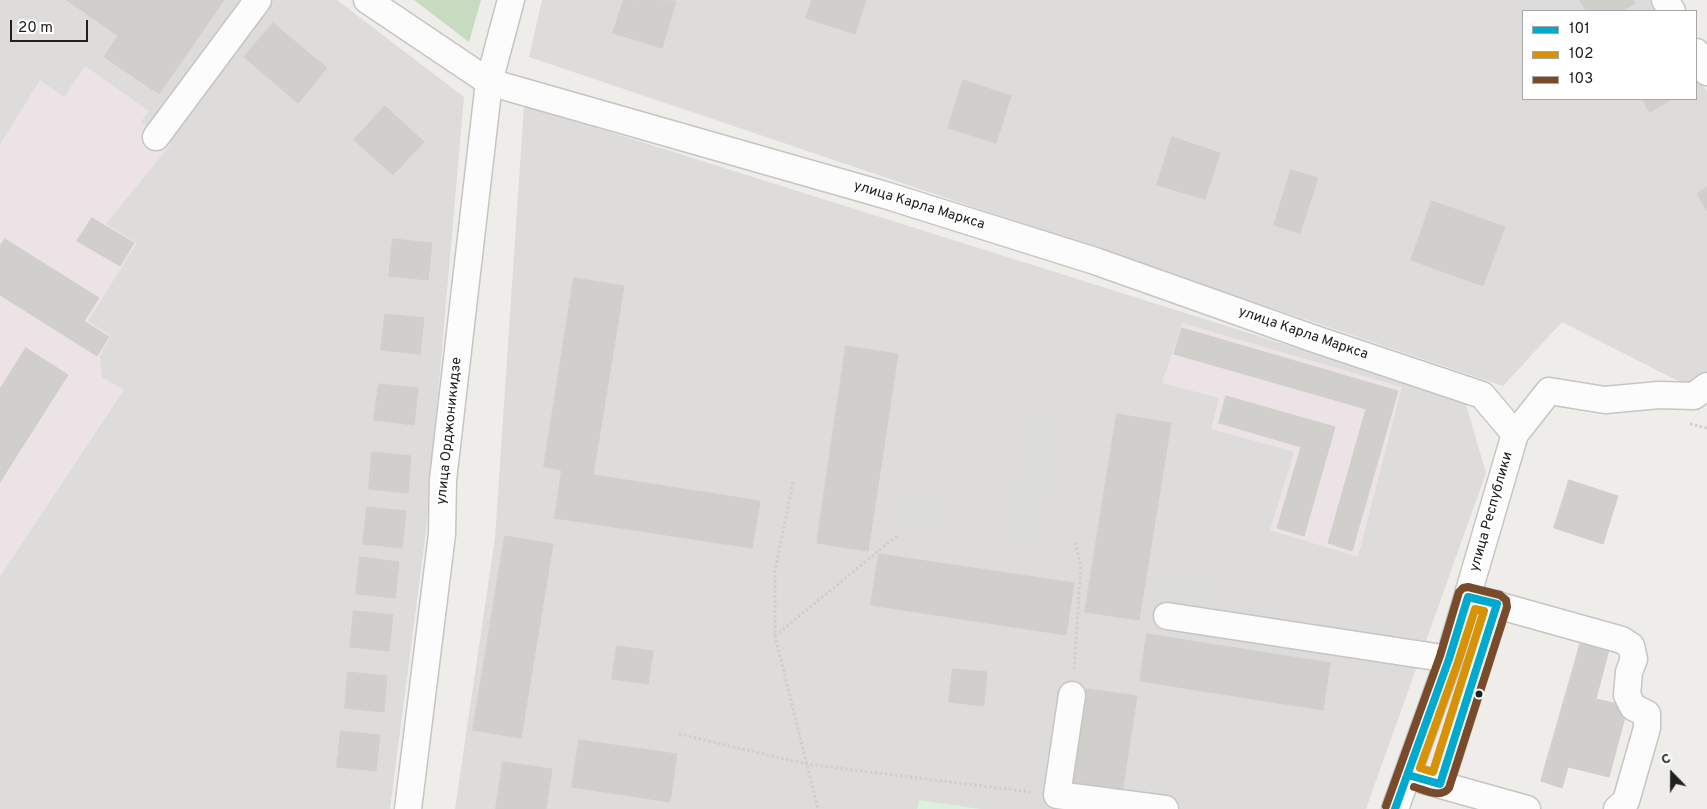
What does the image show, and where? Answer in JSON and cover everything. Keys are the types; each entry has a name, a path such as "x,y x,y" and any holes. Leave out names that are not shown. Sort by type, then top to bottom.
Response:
{"street":[{"path":"156,137 258,0"},
{"name":"улица Карла Маркса","path":"367,0 490,82 886,195 1095,261 1312,338 1482,395"},
{"name":"улица Орджоникидзе","path":"408,809 442,534 443,480 490,82 511,0"},
{"path":"1697,54 1707,72"},
{"path":"1515,434 1549,391 1605,400 1659,395 1694,396 1707,386"},
{"name":"улица Республики","path":"1395,809 1449,659 1515,434 1482,395"},
{"path":"1468,597 1622,640 1631,646 1634,659 1629,672 1627,695 1633,707 1647,714 1647,728 1626,800 1617,809"},
{"path":"1440,784 1497,604"},
{"path":"1167,616 1449,659"},
{"path":"1072,695 1056,795 1164,809"},
{"path":"1408,775 1527,809"}],"path":[{"path":"793,482 775,571 775,636 818,809"},
{"path":"775,636 898,535"},
{"path":"1072,695 1081,567 1074,541"},
{"path":"680,734 806,764 1056,795"}],"shaded area":[{"path":"0,0 337,0 464,97 426,531 390,809 0,809"},
{"path":"542,0 1650,0 1656,10 1522,10 1522,100 1697,100 1697,76 1707,92 1707,377 1692,388 1562,322 1503,386 529,57"},
{"path":"85,66 149,111 141,122 171,144 106,224 137,243 88,321 111,336 100,356 102,377 124,390 0,577 0,144 40,80 64,97"},
{"path":"524,105 1465,401 1486,473 1366,809 455,809 495,538"},
{"path":"1182,323 1402,387 1358,557 1270,530 1294,452 1211,429 1219,398 1162,383"},
{"path":"1030,422 1058,427 1036,544 1008,539"},
{"path":"895,490 937,497 931,528 890,521"},
{"path":"1161,571 1210,579 1206,604 1158,597"}],"green space":[{"path":"414,0 481,0 469,42"},
{"path":"919,800 981,809 917,809"}],"building":[{"path":"67,0 224,0 159,94 104,57 118,36"},
{"path":"624,0 676,1 662,48 613,33"},
{"path":"812,0 866,0 855,34 806,18"},
{"path":"1580,0 1633,0 1635,3 1624,10 1586,10"},
{"path":"273,23 327,68 298,103 244,57"},
{"path":"963,80 1011,96 996,143 948,128"},
{"path":"1643,100 1670,100 1650,112"},
{"path":"385,106 424,142 393,175 354,140"},
{"path":"1172,137 1220,153 1205,199 1157,185"},
{"path":"1291,170 1318,178 1300,233 1274,225"},
{"path":"1707,187 1707,211 1697,194"},
{"path":"1432,201 1505,227 1483,286 1411,260"},
{"path":"92,218 134,243 120,266 77,241"},
{"path":"5,239 99,298 84,321 109,337 97,356 0,295 0,246"},
{"path":"393,239 432,243 428,280 389,276"},
{"path":"574,278 624,286 593,475 544,467"},
{"path":"385,314 424,318 420,354 381,350"},
{"path":"1182,328 1398,391 1352,551 1328,543 1366,409 1174,354"},
{"path":"846,346 898,354 868,551 817,543"},
{"path":"26,348 68,375 0,482 0,389"},
{"path":"379,384 418,388 414,425 374,420"},
{"path":"1226,396 1335,427 1304,536 1277,528 1301,447 1219,423"},
{"path":"1117,414 1171,423 1139,620 1085,612"},
{"path":"372,452 411,456 408,493 369,489"},
{"path":"562,470 760,501 752,548 555,518"},
{"path":"1569,480 1618,496 1603,544 1554,528"},
{"path":"367,507 406,511 402,548 363,544"},
{"path":"505,536 553,544 521,738 473,730"},
{"path":"879,554 1074,583 1066,635 871,605"},
{"path":"360,557 399,562 395,598 356,594"},
{"path":"354,611 393,615 389,651 350,647"},
{"path":"1147,634 1330,663 1323,710 1140,681"},
{"path":"1581,641 1609,650 1596,699 1628,706 1609,777 1568,767 1562,788 1541,781"},
{"path":"617,646 653,651 648,684 612,679"},
{"path":"953,669 987,672 984,706 949,702"},
{"path":"348,672 387,676 384,712 345,708"},
{"path":"1087,689 1137,696 1122,793 1072,785"},
{"path":"341,731 380,735 376,771 337,767"},
{"path":"579,740 677,754 670,802 572,787"},
{"path":"503,762 552,769 546,809 496,809"}],"transit line":[{"name":"103","path":"1386,806 1440,656 1459,592 1463,588 1468,587 1500,595 1506,600 1507,607 1449,788 1442,793 1437,793 1414,787"},
{"name":"101","path":"1395,809 1449,659 1468,597 1497,604 1440,784 1408,775"},
{"name":"102","path":"1475,609 1484,611 1433,772 1420,768 1475,609"}]}
